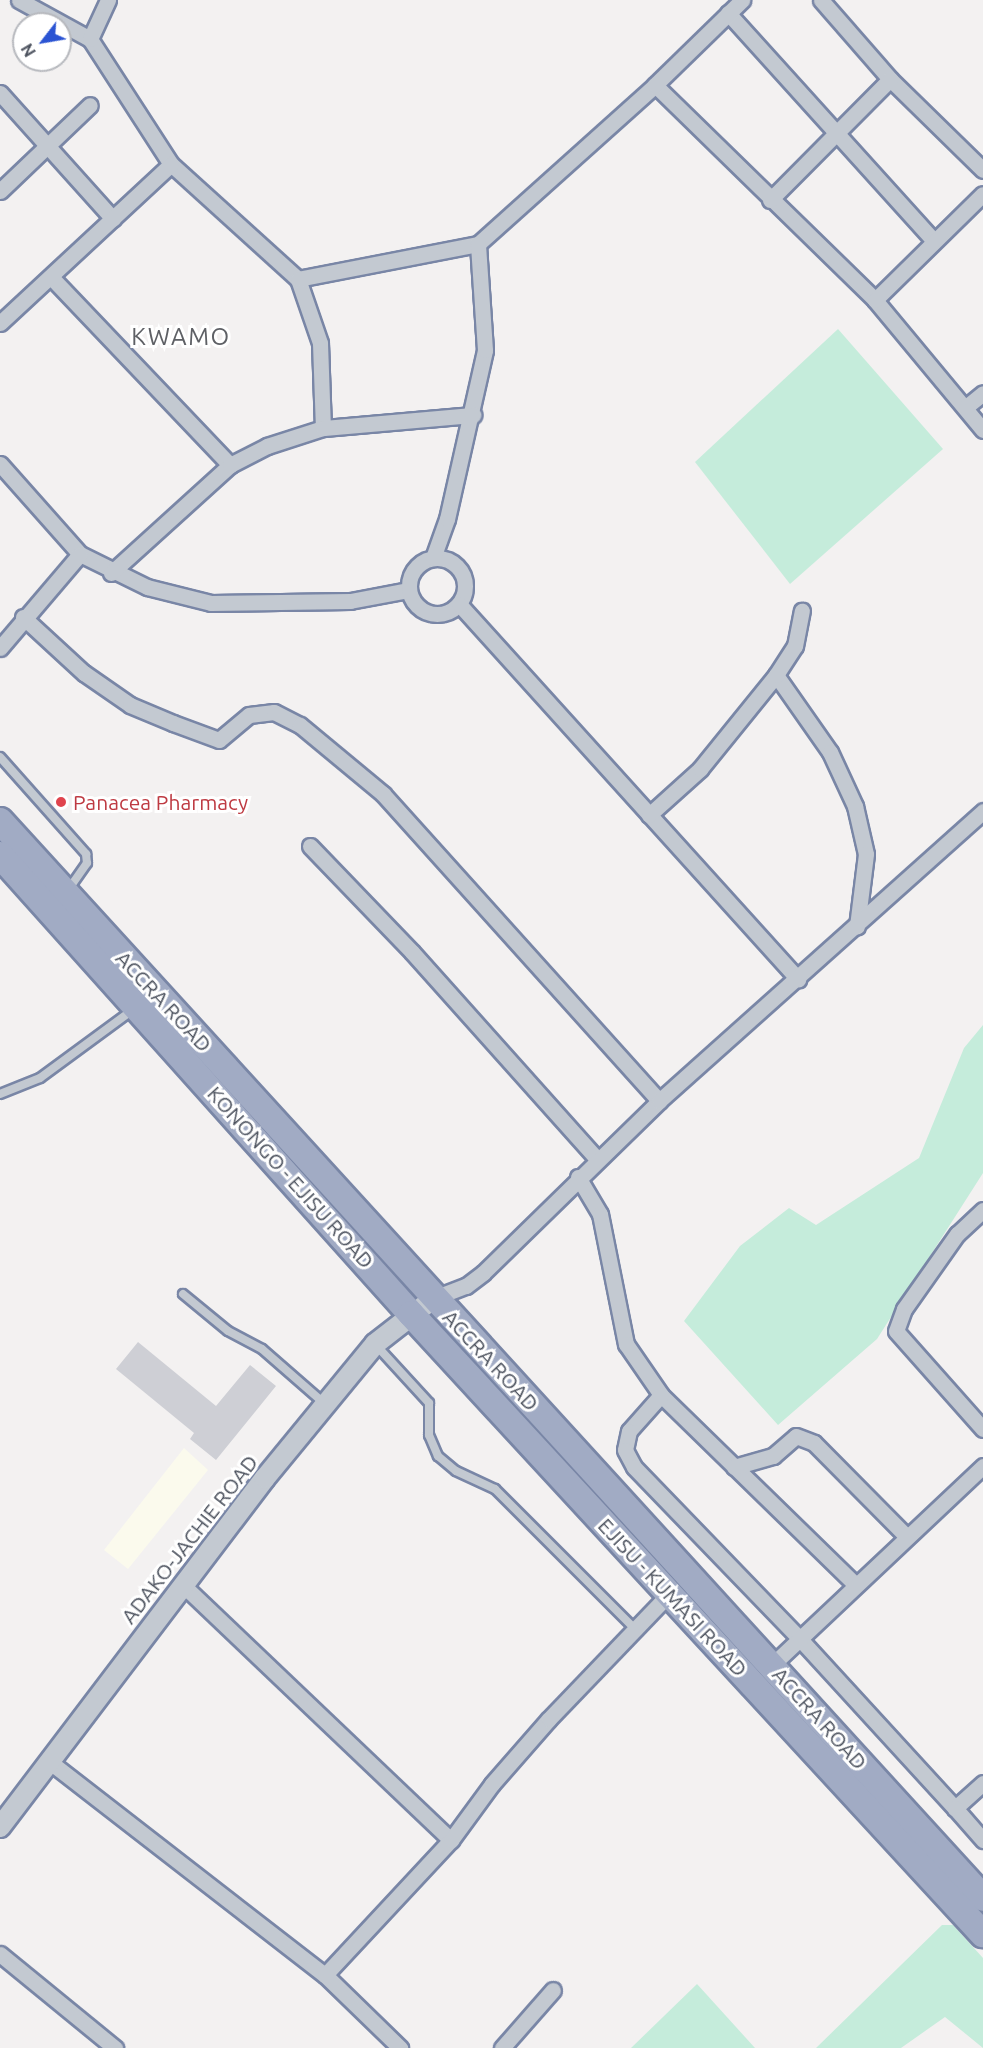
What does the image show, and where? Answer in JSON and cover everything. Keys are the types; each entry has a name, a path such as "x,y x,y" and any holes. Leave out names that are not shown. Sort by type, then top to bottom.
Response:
{"highway":[{"name":"ACCRA ROAD","path":"0,821 983,1898"},
{"name":"KONONGO - EJISU ROAD","path":"0,855 138,1006 411,1314"},
{"name":"EJISU - KUMASI ROAD","path":"411,1314 983,1934"}],"street":[{"path":"19,0 90,39 171,164 298,279 320,343 323,428"},
{"path":"90,39 108,0"},
{"path":"298,279 478,244 655,85 742,0"},
{"path":"821,0 890,79 983,170"},
{"path":"728,13 934,241"},
{"path":"770,200 890,79"},
{"path":"655,85 770,200 875,300 983,430"},
{"path":"0,93 113,219"},
{"path":"0,191 90,105"},
{"path":"0,323 171,164"},
{"path":"875,300 983,194"},
{"path":"433,558 447,519 473,415 484,350 478,244"},
{"path":"51,277 230,465"},
{"path":"966,407 983,393"},
{"path":"111,573 230,465 267,446 323,428 473,415"},
{"path":"0,464 80,554 111,573 147,587 211,603 350,601 409,590"},
{"path":"0,648 24,616 80,554"},
{"path":"433,558 444,559 461,572 464,594 459,604 451,611 429,614 412,600 409,590 414,568 433,558"},
{"path":"459,604 798,979"},
{"path":"649,815 700,769 776,675 795,646 802,611"},
{"path":"24,616 93,679 130,705 173,723 219,740 249,715 274,712 300,725 383,794 659,1101"},
{"path":"776,675 830,752 855,806 866,854 857,926"},
{"path":"434,1298 466,1286 483,1273 578,1177 659,1101 983,811"},
{"path":"310,846 412,951 597,1159"},
{"path":"578,1177 600,1214 626,1344 662,1395 856,1585"},
{"path":"983,1210 957,1234 904,1309 896,1330 983,1429"},
{"name":"ADAKO-JACHIE ROAD","path":"0,1827 183,1584 375,1344 434,1298"},
{"path":"662,1395 629,1431 625,1450 634,1467 800,1639 983,1840"},
{"path":"734,1467 773,1456 796,1436 814,1443 907,1537"},
{"path":"772,1665 983,1466"},
{"path":"183,1584 451,1840"},
{"path":"325,1975 451,1840 492,1784 669,1594"},
{"path":"50,1762 325,1975 394,2046"},
{"path":"955,1808 983,1783"},
{"path":"0,1954 115,2048"},
{"path":"502,2048 553,1990"}],"lane":[{"path":"0,757 86,854 87,863 66,894"},
{"path":"0,1094 40,1078 138,1006"},
{"path":"183,1294 228,1331 262,1349 326,1405"},
{"path":"375,1344 429,1403 429,1436 438,1456 456,1471 495,1489 635,1629"}],"shaded area":[{"path":"184,1448 208,1470 128,1569 104,1550"}],"green space":[{"path":"838,329 943,449 790,584 695,462"},
{"path":"983,1025 983,1173 877,1339 778,1425 684,1321 740,1246 789,1208 816,1225 919,1158 964,1048"},
{"path":"942,1925 953,1925 983,1958 983,2048 945,2017 901,2048 816,2048"},
{"path":"697,1984 755,2048 631,2048"}],"building":[{"path":"138,1342 216,1406 250,1365 276,1386 216,1460 190,1439 194,1433 116,1369"}],"place":[{"name":"Panacea Pharmacy","path":"61,802"}],"district":[{"name":"KWAMO","path":"181,337"}]}
